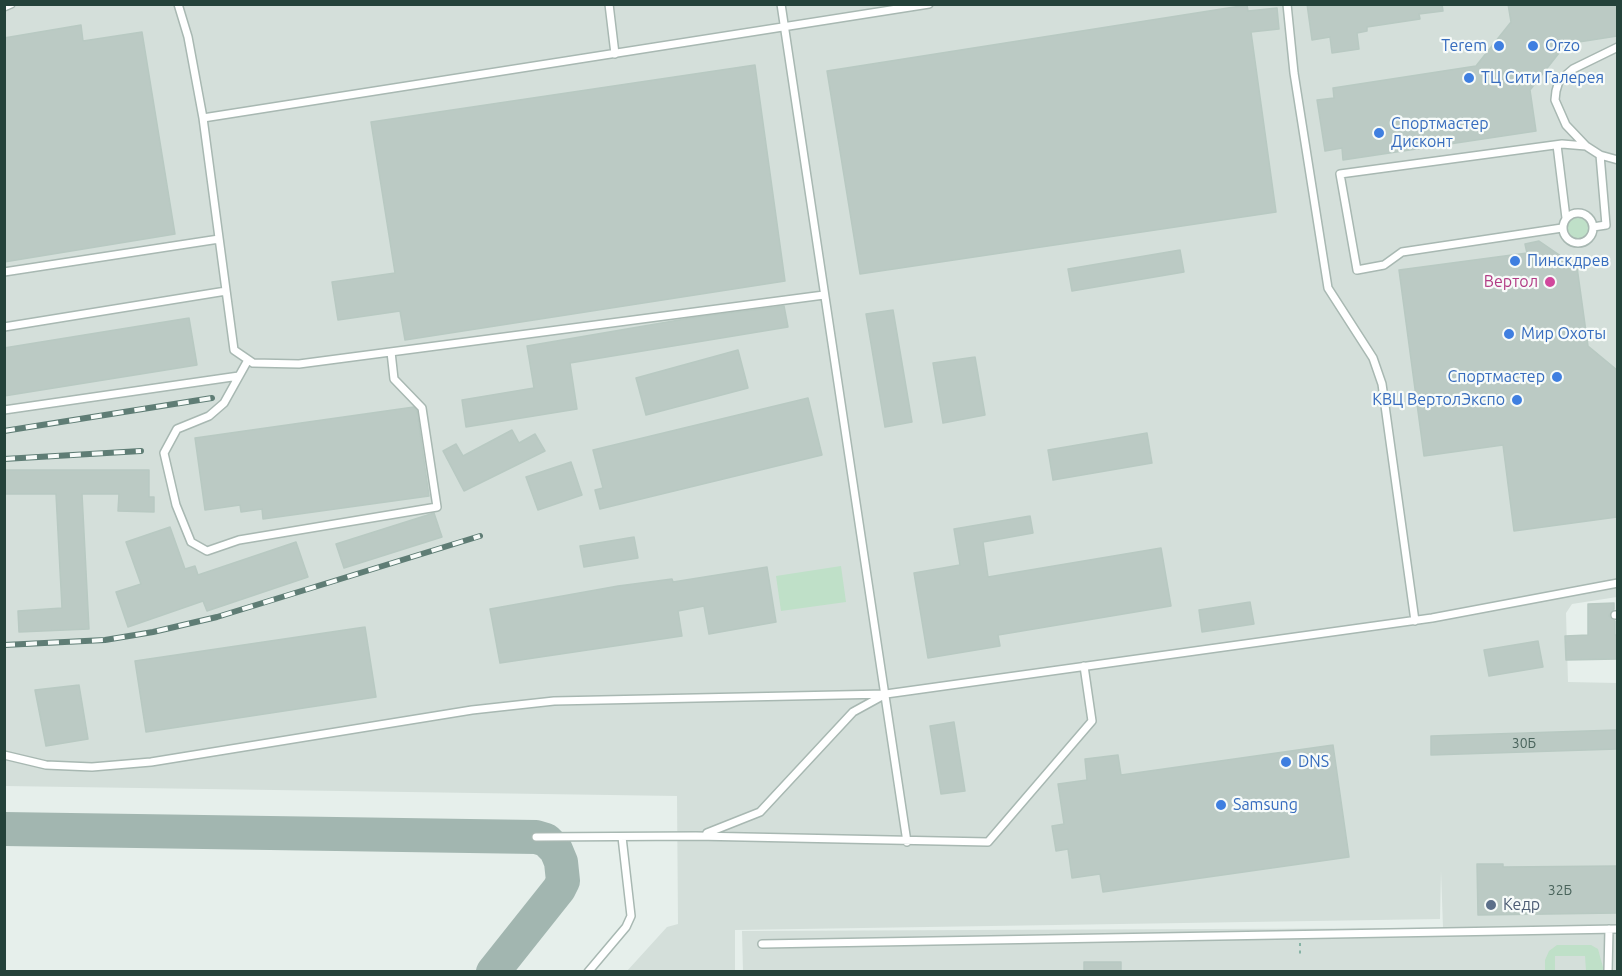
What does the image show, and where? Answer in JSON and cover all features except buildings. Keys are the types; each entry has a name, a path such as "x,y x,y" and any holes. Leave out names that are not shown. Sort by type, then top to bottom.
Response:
{"lane":[{"path":"4,7 11,4"},
{"path":"178,4 188,37 203,118 234,350 253,363 287,365 824,295"},
{"path":"609,4 615,54"},
{"path":"781,4 908,842"},
{"path":"203,118 929,4"},
{"path":"1287,4 1293,38 1294,73 1328,288 1373,358 1382,384 1415,621"},
{"path":"1617,46 1574,69 1559,81 1555,100 1566,125 1586,146 1600,155 1617,160"},
{"path":"1562,228 1402,252 1384,265 1357,270 1340,174 1557,145 1586,146"},
{"path":"1557,145 1566,218"},
{"path":"1593,227 1606,225 1600,155"},
{"path":"1572,213 1587,216 1593,227 1590,238 1575,243 1568,240 1562,228 1566,218 1572,213"},
{"path":"4,272 219,239"},
{"path":"4,327 226,291"},
{"path":"248,360 224,403 209,416 177,429 164,453 176,506 191,542 207,551 239,540 437,507 422,408 394,379 392,352"},
{"path":"4,410 239,376"},
{"path":"4,755 46,765 92,767 151,762 472,710 554,701 886,694 1415,621 1617,583"},
{"path":"536,837 696,836 988,842 1092,721 1084,666"},
{"path":"696,836 718,831 759,812 853,712 886,694"},
{"path":"588,972 626,927 631,916 622,837"},
{"path":"1608,972 1609,929"},
{"path":"762,944 1617,929"}],"shaded area":[{"path":"4,5 1617,5 1617,597 1572,604 1566,613 1568,682 1617,683 1617,971 743,971 742,931 1443,928 1441,871 1440,919 735,930 735,971 627,971 667,927 678,924 677,796 5,786"}],"green space":[{"path":"1578,216 1587,219 1590,228 1587,237 1578,240 1569,237 1566,228 1569,219"},
{"path":"841,566 846,602 781,611 776,576"},
{"path":"1557,945 1591,945 1598,949 1604,971 1586,971 1585,956 1555,956 1555,971 1545,971 1545,960 1549,951"}],"taxiway":[{"path":"4,829 536,837 546,840 556,850 561,862 563,881 493,972"}],"railway":[{"path":"4,431 212,398"},
{"path":"4,459 141,451"},
{"path":"4,645 105,640 153,632 217,617 480,536"}],"place":[{"name":"Terem","path":"1499,46"},
{"name":"Orzo","path":"1533,46"},
{"name":"ТЦ Сити Галерея","path":"1469,78"},
{"name":"Спортмастер Дисконт","path":"1379,133"},
{"name":"Пинскдрев","path":"1515,261"},
{"name":"Вертол","path":"1550,282"},
{"name":"Мир Охоты","path":"1509,334"},
{"name":"Спортмастер","path":"1557,377"},
{"name":"КВЦ ВертолЭкспо","path":"1517,400"},
{"name":"DNS","path":"1286,762"},
{"name":"Samsung","path":"1221,805"},
{"name":"Кедр","path":"1491,905"}]}
